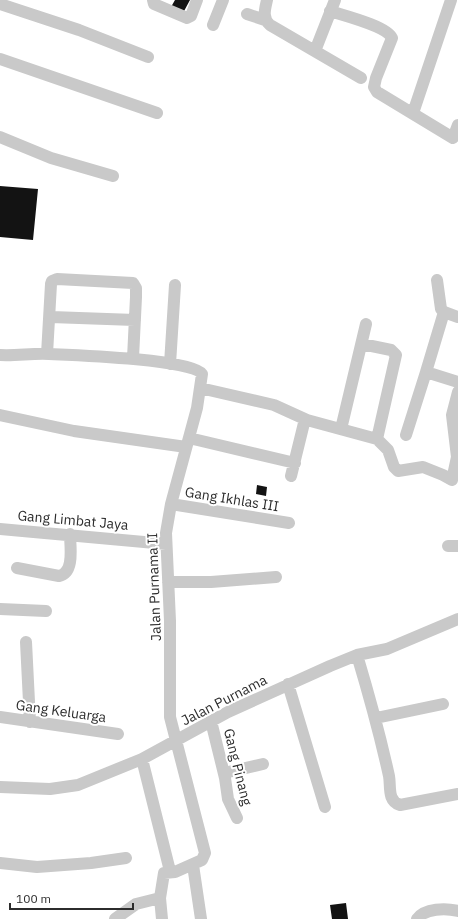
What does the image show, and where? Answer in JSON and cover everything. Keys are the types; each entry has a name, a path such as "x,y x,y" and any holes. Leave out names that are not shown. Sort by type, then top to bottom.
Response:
{"street":[{"path":"153,0 154,4 187,18 191,16 197,0"},
{"path":"213,25 223,0"},
{"path":"265,20 264,10 267,0"},
{"path":"413,113 451,0 458,4"},
{"path":"0,4 79,30 148,57"},
{"path":"315,51 332,6 379,28 390,34 392,38 376,78 374,87 378,92 456,140 458,125"},
{"path":"247,14 265,20 270,25 361,78"},
{"path":"0,59 157,113"},
{"path":"0,137 51,158 113,176"},
{"path":"47,354 51,284 52,281 57,279 133,283 136,288 133,358"},
{"path":"437,280 440,305 444,312 458,317"},
{"path":"170,364 175,285"},
{"path":"406,435 444,312"},
{"path":"50,317 135,320"},
{"path":"341,429 366,324"},
{"path":"362,344 391,350 396,355 377,439"},
{"name":"Jalan Purnama II","path":"0,355 47,354 133,358 198,370 202,377 197,408 171,504 166,533 171,668 170,717 205,853 202,860 193,865"},
{"path":"426,372 458,382"},
{"path":"200,388 274,405 305,419 377,439 388,450 394,467 398,471 423,467 452,480 457,457 452,416 458,392"},
{"path":"0,415 74,431 187,442 295,463"},
{"path":"292,476 305,419"},
{"name":"Gang Ikhlas III","path":"171,504 289,523"},
{"name":"Gang Limbat Jaya","path":"0,529 70,534 166,544"},
{"path":"17,568 59,576 65,574 68,572 70,566 70,534"},
{"path":"168,582 211,582 276,577"},
{"path":"0,609 46,611"},
{"name":"Jalan Purnama","path":"0,787 66,788 78,785 142,759 211,722 288,684 356,656 387,649 458,619"},
{"path":"26,642 30,722"},
{"path":"356,656 376,718 390,777 390,794 396,804 400,805 458,794"},
{"path":"288,684 325,807"},
{"path":"376,718 443,704"},
{"name":"Gang Keluarga","path":"0,716 30,722 118,734"},
{"name":"Gang Pinang","path":"211,722 224,773 228,799 237,818"},
{"path":"142,759 170,871"},
{"path":"224,773 263,764"},
{"path":"0,863 37,867 91,863 126,858"},
{"path":"162,919 160,898 164,873 170,871 175,872 193,865 201,919"},
{"path":"115,919 136,904 160,898"},
{"path":"417,919 425,913 433,911 458,911"}],"building":[{"path":"175,0 190,0 183,13 171,7"},
{"path":"0,186 38,189 33,240 0,237"},
{"path":"257,485 267,487 266,496 256,494"},
{"path":"346,903 348,919 332,919 330,905"}]}
